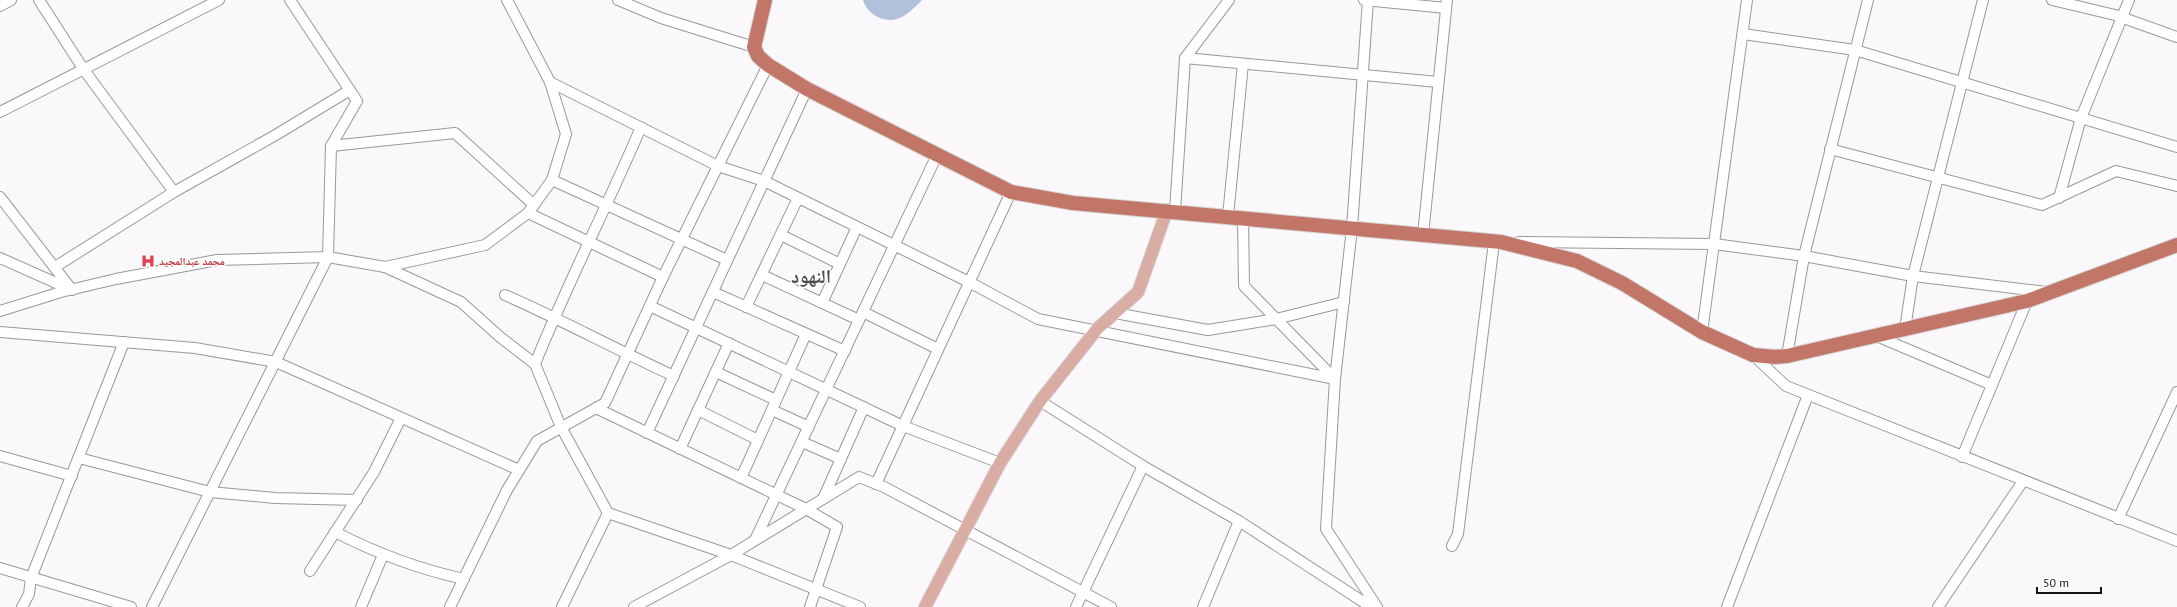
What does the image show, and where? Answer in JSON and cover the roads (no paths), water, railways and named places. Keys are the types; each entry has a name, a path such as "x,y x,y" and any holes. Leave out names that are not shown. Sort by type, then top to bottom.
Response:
{"highway":[{"path":"765,0 754,48 758,56 768,65 807,89 1011,192 1073,203 1243,217 1497,242 1577,261 1622,284 1702,332 1753,355 1775,357 1787,356 2027,301 2177,245"}],"main road":[{"path":"925,607 1000,463 1040,401 1097,329 1138,292 1171,211"}],"street":[{"path":"0,6 11,0"},
{"path":"39,0 84,70 174,192"},
{"path":"0,112 84,70 202,4 219,0"},
{"path":"152,607 328,257 331,146 357,101 290,0"},
{"path":"385,267 485,245 531,209 552,180 566,134 550,82 507,0"},
{"path":"618,0 661,18 754,48"},
{"path":"1171,211 1185,58 1229,0"},
{"path":"1364,0 1446,4 1423,235"},
{"path":"1368,0 1352,228 1335,379 1326,529 1377,607"},
{"path":"1702,332 1747,0"},
{"path":"1787,356 1804,256 1868,0"},
{"path":"1905,329 1913,276 1983,0"},
{"path":"2052,0 2122,18 2177,37"},
{"path":"2059,198 2081,118 2129,0"},
{"path":"1743,34 1856,50 2177,147"},
{"path":"1185,58 1438,82"},
{"path":"1228,216 1243,64"},
{"path":"450,607 507,490 537,440 605,403 663,277 768,65"},
{"path":"550,82 718,166 764,181 969,282 1038,318 1335,379"},
{"path":"647,433 807,89"},
{"path":"55,267 174,192 274,136 350,90"},
{"path":"536,364 554,317 588,242 607,206 641,127"},
{"path":"331,146 455,133 531,209 588,242 663,277"},
{"path":"1830,149 2042,205 2116,171 2177,186"},
{"path":"755,541 937,155"},
{"path":"552,180 682,241 727,260"},
{"path":"876,484 1011,192"},
{"path":"0,197 72,290"},
{"path":"746,307 798,198"},
{"path":"1243,217 1244,286 1335,379"},
{"path":"822,303 857,227"},
{"path":"781,235 840,264"},
{"path":"1452,546 1458,534 1497,242 1714,244 1804,256 1913,276 2049,292"},
{"path":"1,312 72,290 116,279 217,260 328,257 385,267 461,302 500,337 536,364 562,427 608,513 731,555 860,607"},
{"path":"0,258 72,290"},
{"path":"762,275 822,303 861,316 938,349"},
{"path":"713,292 845,351"},
{"path":"505,295 554,317 628,355 674,376"},
{"path":"1962,457 2027,301"},
{"path":"1115,312 1208,330 1276,319 1344,302"},
{"path":"650,306 729,342 903,426 1000,463"},
{"path":"0,332 195,348 276,362 519,470"},
{"path":"741,478 806,334"},
{"path":"1874,335 1992,385"},
{"path":"22,607 29,594 31,578 124,342"},
{"path":"680,449 729,342"},
{"path":"1753,355 1786,386 2118,519 2177,541"},
{"path":"716,372 776,400"},
{"path":"2118,519 2177,392"},
{"path":"1728,607 1808,395"},
{"path":"1040,401 1143,466 1239,521 1371,607"},
{"path":"822,499 864,407"},
{"path":"596,408 806,509 837,527 810,607"},
{"path":"698,410 758,440"},
{"path":"772,410 809,427"},
{"path":"310,571 374,472 401,418"},
{"path":"802,442 841,459"},
{"path":"0,456 72,476"},
{"path":"79,458 210,492 275,498 357,500"},
{"path":"1076,607 1143,466"},
{"path":"634,607 731,555 859,477 876,484 965,532 1111,607"},
{"path":"1938,607 2023,481"},
{"path":"562,607 608,513"},
{"path":"1203,607 1239,521"},
{"path":"335,532 383,555 437,573 464,580"},
{"path":"361,607 383,555"},
{"path":"0,568 131,607"}],"water":[{"path":"863,0 922,0 904,16 897,19 886,20 872,13 865,5"}],"place":[{"name":"محمد عبدالمجيد","path":"148,261"}],"district":[{"name":"النهود","path":"811,276"}]}
